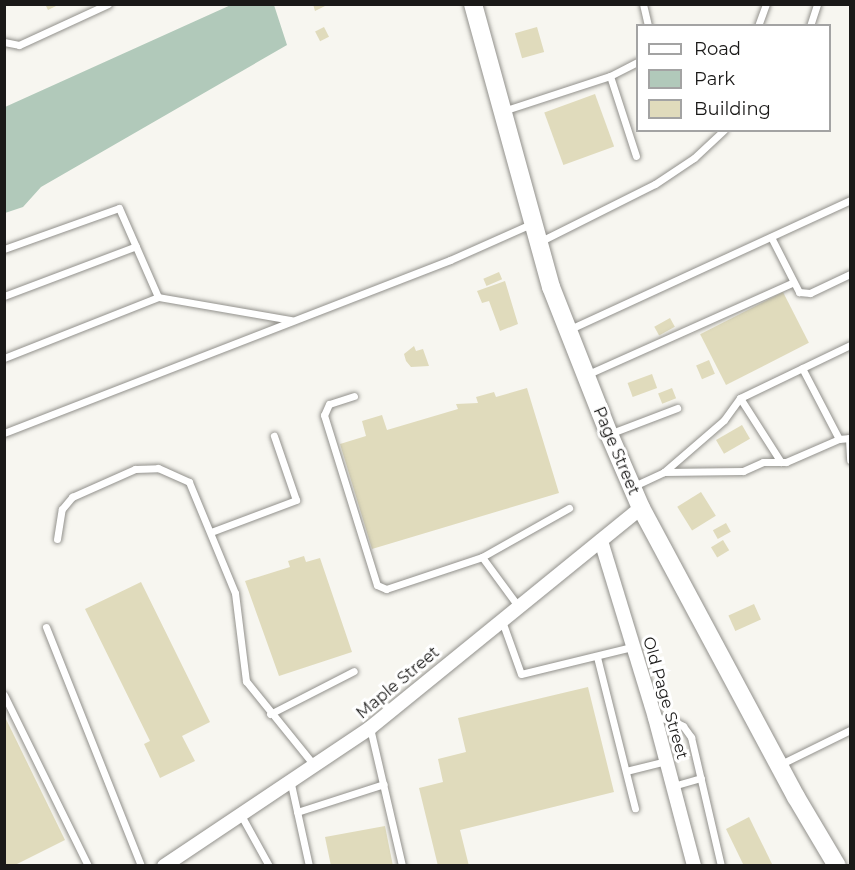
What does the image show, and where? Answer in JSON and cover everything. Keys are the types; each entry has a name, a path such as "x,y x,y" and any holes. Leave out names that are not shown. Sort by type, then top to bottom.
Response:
{"main road":[{"name":"Page Street","path":"473,4 533,223 566,331 631,487 778,765 837,866"}],"street":[{"name":"Maple Street","path":"164,866 242,817 370,728 501,618 641,508"},
{"name":"Old Page Street","path":"601,541 655,718 694,866"}],"lane":[{"path":"4,42 19,45 108,4"},
{"path":"643,4 648,24"},
{"path":"759,24 766,4"},
{"path":"811,24 817,4"},
{"path":"503,111 610,76 636,63"},
{"path":"610,76 636,156"},
{"path":"539,243 656,184 694,158 722,132"},
{"path":"566,331 850,200"},
{"path":"4,249 111,208 123,213 158,297"},
{"path":"4,433 294,321 533,223"},
{"path":"771,237 792,283 799,292 810,293 850,274"},
{"path":"4,296 136,246"},
{"path":"585,376 792,283"},
{"path":"4,358 158,297 294,321"},
{"path":"631,487 664,472 724,420 740,398 850,345"},
{"path":"802,368 838,439"},
{"path":"354,396 329,404 324,415 377,585 386,589 482,557 570,508"},
{"path":"740,398 781,462"},
{"path":"609,434 676,408"},
{"path":"211,532 296,500 274,436"},
{"path":"664,472 714,469 732,473 763,462 781,462 838,439 850,438 850,460"},
{"path":"57,539 66,501 135,469 172,471 189,482 235,593 246,681 270,714 316,767"},
{"path":"482,557 518,606"},
{"path":"501,618 521,674 597,657 632,646"},
{"path":"46,627 141,866"},
{"path":"597,657 635,808"},
{"path":"270,714 354,671"},
{"path":"4,695 88,866"},
{"path":"655,718 683,726 692,737 721,866"},
{"path":"370,728 402,866"},
{"path":"778,765 850,730"},
{"path":"626,771 666,761"},
{"path":"673,786 701,778"},
{"path":"291,784 309,866"},
{"path":"297,812 384,784"},
{"path":"242,817 269,866"}],"green space":[{"path":"233,4 274,5 287,45 41,187 23,207 5,213 5,107"}],"building":[{"path":"45,4 60,4 48,10"},
{"path":"313,4 329,4 315,11"},
{"path":"324,27 329,37 320,41 315,32"},
{"path":"537,27 544,52 522,58 515,33"},
{"path":"595,94 614,147 563,165 544,112"},
{"path":"499,272 502,279 486,286 483,279"},
{"path":"505,281 518,324 500,331 489,301 482,303 477,291"},
{"path":"783,292 809,343 726,385 700,334"},
{"path":"670,318 675,327 659,335 654,327"},
{"path":"414,346 416,351 423,349 429,366 411,367 406,361 404,354"},
{"path":"709,360 715,374 702,379 696,365"},
{"path":"652,374 657,388 633,397 628,383"},
{"path":"527,388 559,493 372,549 340,444 366,436 362,421 382,415 387,430 458,409 456,404 478,403 476,397 494,392 496,397"},
{"path":"672,388 676,398 662,404 658,394"},
{"path":"742,425 750,439 724,454 716,440"},
{"path":"701,492 716,516 692,531 677,507"},
{"path":"726,523 731,532 718,539 713,530"},
{"path":"723,540 729,550 717,557 711,547"},
{"path":"304,556 306,562 320,558 352,652 279,676 245,581 290,567 288,561"},
{"path":"141,582 210,722 182,736 195,761 160,778 144,744 150,741 85,609"},
{"path":"754,604 761,620 735,631 728,615"},
{"path":"588,687 614,792 460,830 469,866 438,866 419,788 443,782 438,759 466,752 458,718"},
{"path":"4,715 65,840 13,866 7,866 4,860"},
{"path":"749,817 773,866 744,866 726,829"},
{"path":"385,826 393,866 331,866 325,837"}]}
